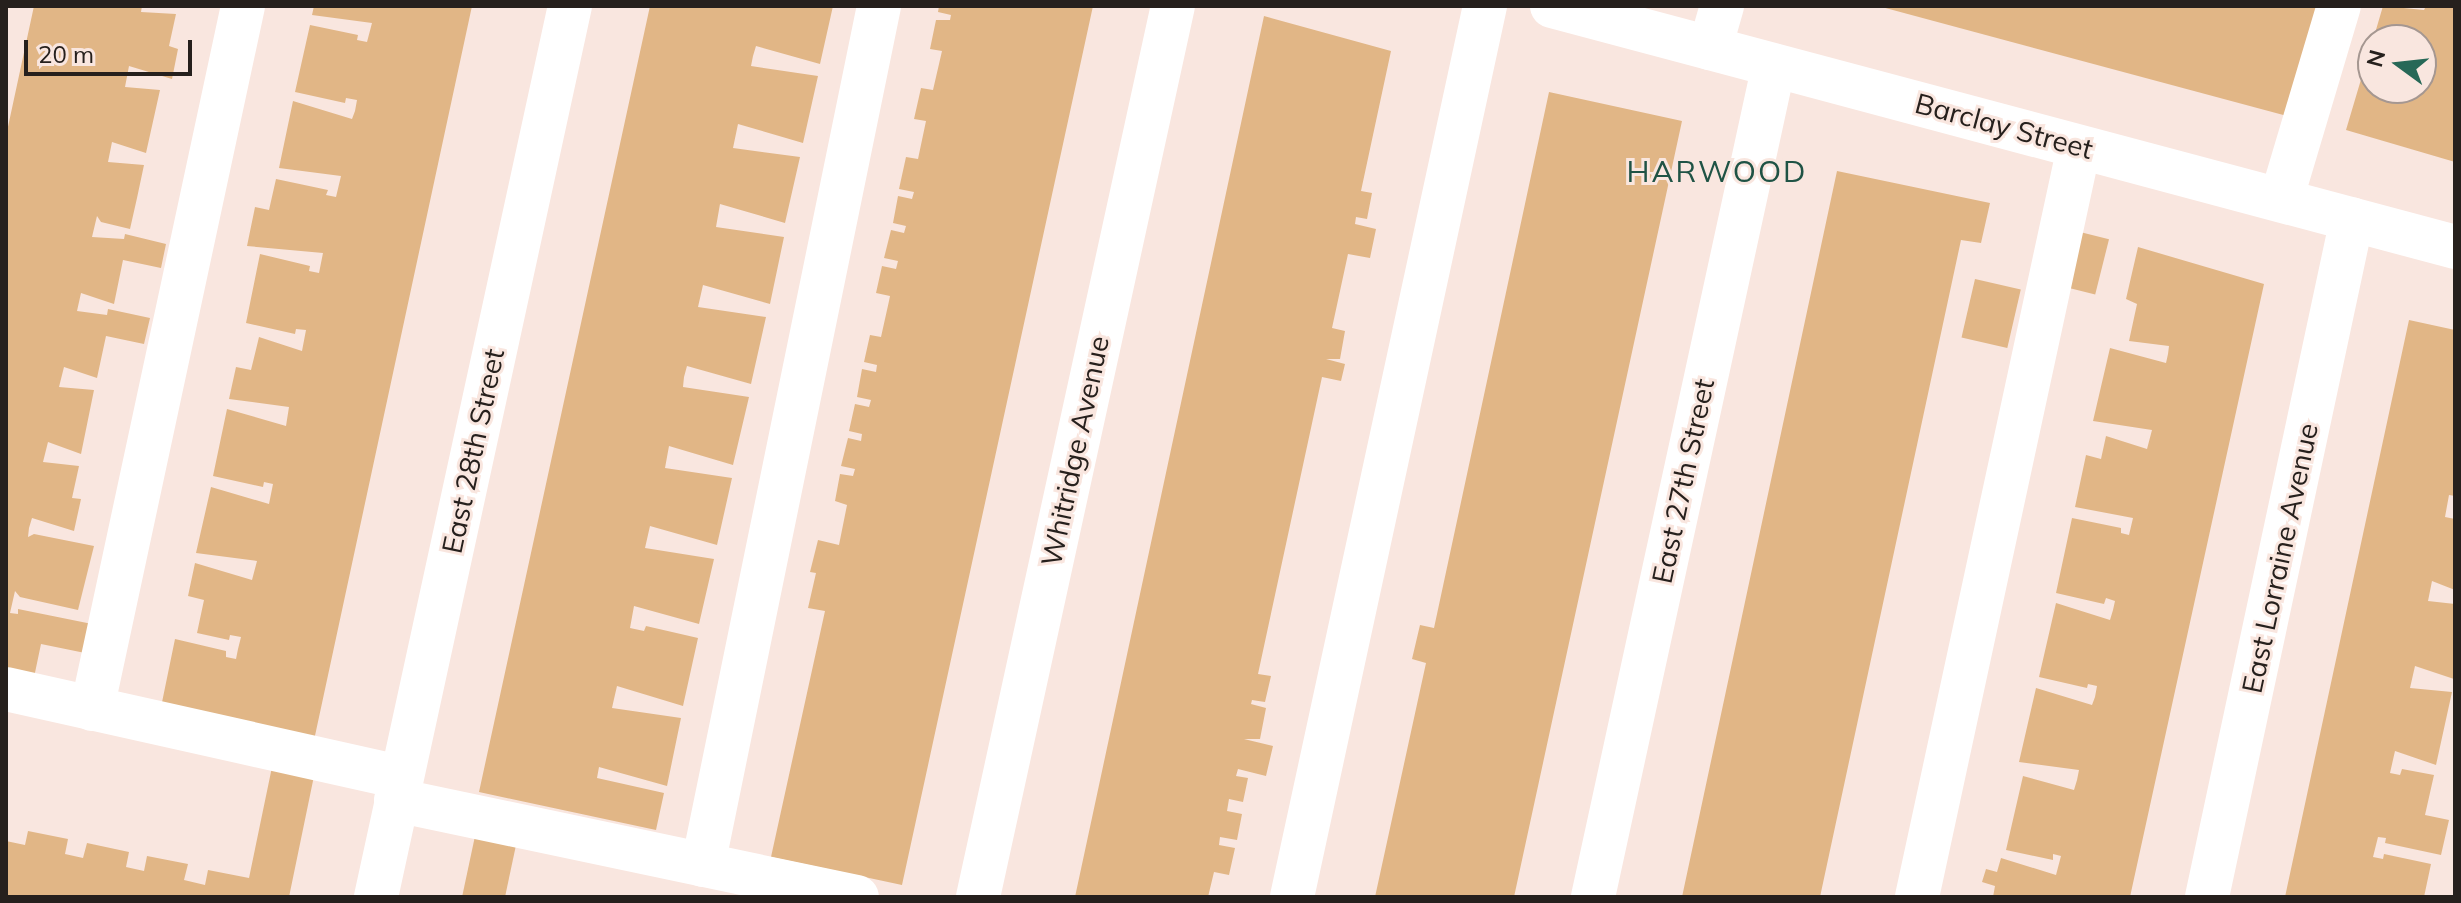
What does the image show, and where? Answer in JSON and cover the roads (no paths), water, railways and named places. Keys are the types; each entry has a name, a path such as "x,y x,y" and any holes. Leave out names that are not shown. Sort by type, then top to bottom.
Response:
{"street":[{"path":"92,709 243,6"},
{"name":"East 28th Street","path":"376,897 570,6"},
{"path":"703,865 879,6"},
{"name":"Whitridge Avenue","path":"978,897 1173,6"},
{"path":"1292,897 1485,6"},
{"name":"Barclay Street","path":"1552,6 2455,247"},
{"path":"1710,48 1722,6"},
{"path":"2281,200 2339,6"},
{"name":"East 27th Street","path":"1593,897 1774,65"},
{"path":"1917,897 2079,147"},
{"name":"East Lorraine Avenue","path":"2207,897 2352,219"},
{"path":"6,689 703,865 857,897"}],"district":[{"name":"HARWOOD","path":"1717,171"}]}
